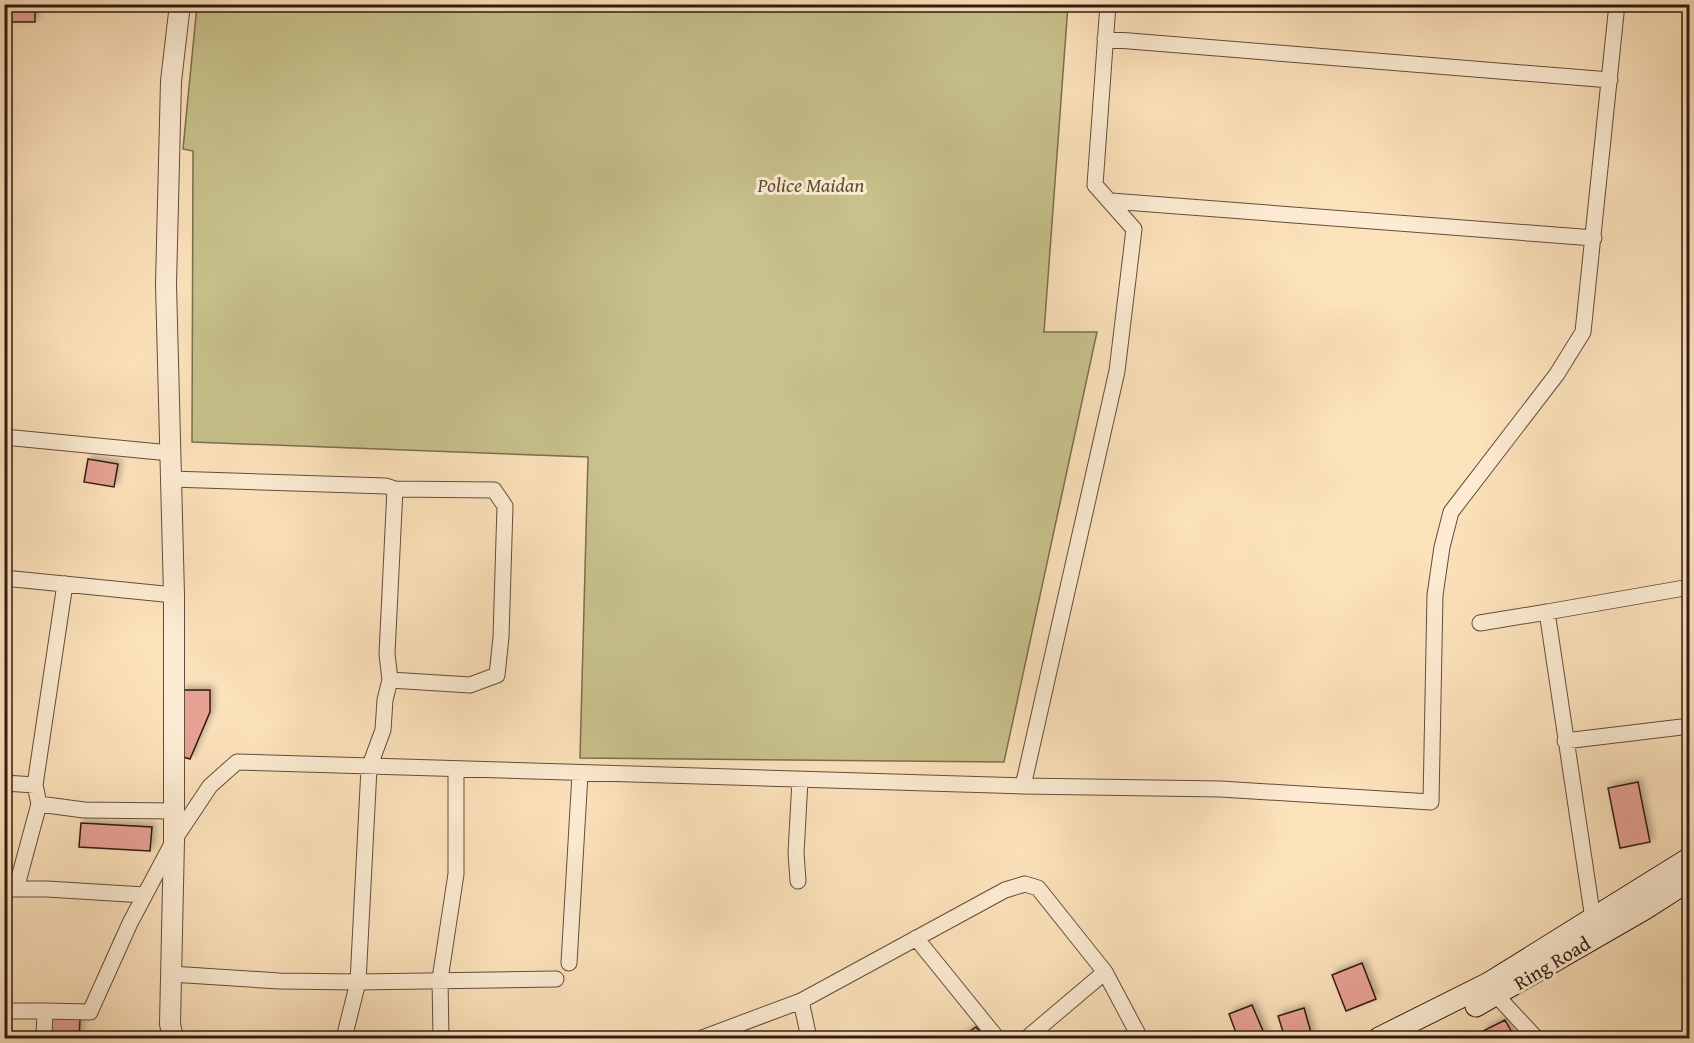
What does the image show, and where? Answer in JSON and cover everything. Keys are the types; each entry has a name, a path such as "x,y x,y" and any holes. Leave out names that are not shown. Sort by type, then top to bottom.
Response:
{"main road":[{"path":"1379,1038 1493,990 1593,919 1689,858"},
{"name":"Ring Road","path":"1411,1038 1493,990 1642,910 1689,880"}],"street":[{"path":"173,1038 170,1024 174,840 174,595 166,284 171,81 180,4"},
{"path":"1023,786 1117,371 1134,229 1095,184 1108,4"},
{"path":"4,1011 90,1012 130,923 174,840 210,786 237,762 580,774 1221,789 1431,802 1435,595 1442,547 1451,512 1557,374 1583,332 1617,4"},
{"path":"1105,39 1610,80"},
{"path":"1111,201 1594,238"},
{"path":"4,437 170,453"},
{"path":"171,479 386,486 395,489 494,490 505,506 501,637 497,675 470,685 390,680"},
{"path":"344,1038 358,982 369,768 383,730 385,700 390,680 387,654 395,489"},
{"path":"4,578 174,595"},
{"path":"65,584 34,785 39,804 10,889 144,895"},
{"path":"1480,623 1689,587"},
{"path":"1547,612 1593,919"},
{"path":"1565,741 1689,726"},
{"path":"441,1038 440,980 456,874 456,770"},
{"path":"569,963 580,774"},
{"path":"798,881 796,853 800,780"},
{"path":"4,783 34,785"},
{"path":"39,804 84,810 174,811"},
{"path":"702,1038 801,1001 1005,890 1025,884 1038,888 1105,972 1140,1038"},
{"path":"916,938 997,1038"},
{"path":"1027,1038 1105,972"},
{"path":"171,974 279,981 556,979"},
{"path":"1493,990 1536,1038"},
{"path":"801,1001 809,1038"},
{"path":"44,1038 45,1011"}],"green space":[{"name":"Police Maidan","path":"197,5 1068,5 1044,332 1097,332 1004,762 580,758 588,457 192,442 193,151 183,149"}],"building":[{"path":"4,4 35,4 35,22 4,22"},
{"path":"88,459 118,464 114,487 84,482"},
{"path":"182,690 210,690 210,712 190,759 180,756"},
{"path":"1638,782 1650,842 1620,848 1608,788"},
{"path":"81,823 152,827 150,851 79,847"},
{"path":"1362,963 1376,999 1346,1011 1332,975"},
{"path":"1252,1005 1266,1038 1238,1038 1229,1014"},
{"path":"1304,1008 1312,1036 1285,1038 1278,1016"},
{"path":"49,1018 80,1019 79,1038 48,1038"},
{"path":"1505,1020 1515,1038 1487,1038 1483,1031"},
{"path":"976,1027 985,1038 960,1038"}]}
